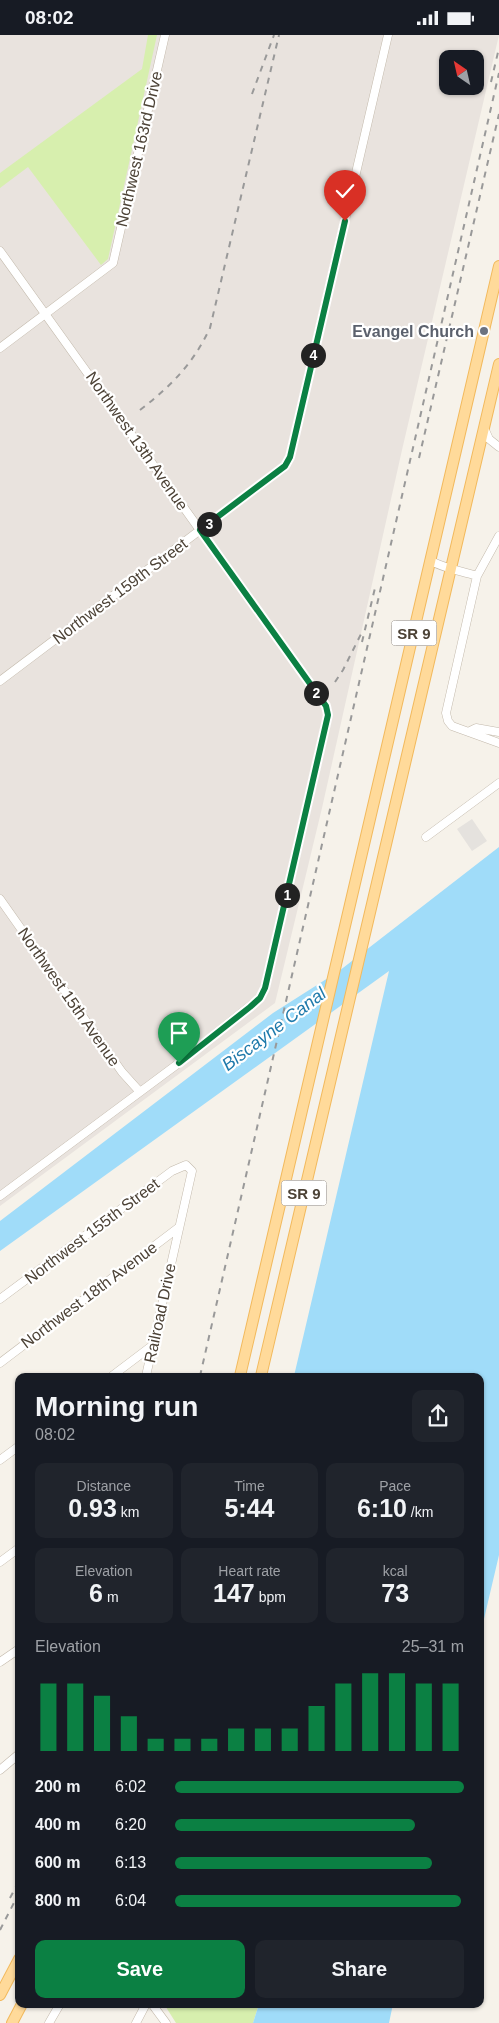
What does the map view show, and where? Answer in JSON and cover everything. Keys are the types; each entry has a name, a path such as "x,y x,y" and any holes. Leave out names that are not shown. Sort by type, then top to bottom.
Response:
{"main road":[{"name":"SR 9","path":"241,1373 499,267"},
{"path":"487,319 499,307"},
{"name":"SR 9","path":"262,1373 499,364"},
{"path":"0,1995 15,1967"},
{"path":"12,2023 20,2008"}],"street":[{"name":"Northwest 163rd Drive","path":"46,313 113,263 165,35"},
{"name":"Northwest 159th Street","path":"0,681 285,466 290,457 388,35"},
{"name":"Northwest 13th Avenue","path":"0,251 326,706 328,715 265,988 260,998 140,1092"},
{"path":"0,348 46,313"},
{"path":"484,428 489,439 499,447"},
{"path":"499,536 477,576 446,713 452,726 470,731 474,736 499,743"},
{"path":"430,560 437,565 452,567 477,576"},
{"path":"470,731 476,728 499,732"},
{"path":"426,837 499,783"},
{"name":"Northwest 15th Avenue","path":"0,899 122,1072 140,1092"},
{"path":"0,1196 140,1092"},
{"name":"Railroad Drive","path":"147,1373 178,1228 192,1182 192,1171 186,1165"},
{"name":"Northwest 155th Street","path":"0,1299 172,1171 186,1165"},
{"name":"Northwest 18th Avenue","path":"0,1363 178,1228"},
{"path":"116,1373 153,1345"},
{"path":"0,1459 15,1448"},
{"path":"0,1562 15,1551"},
{"path":"0,1662 15,1652"},
{"path":"0,1770 15,1757"},
{"path":"50,2023 58,2008"},
{"path":"136,2023 144,2008"},
{"path":"155,2008 166,2023"}],"shaded area":[{"path":"0,35 499,35 402,450 322,808 275,1003 0,1206"},
{"path":"472,819 487,841 472,851 457,829"}],"green space":[{"path":"148,35 157,35 108,259 101,265 28,167 0,188 0,173 142,69"},
{"path":"167,2008 258,2008 253,2023 176,2023"}],"water":[{"name":"Biscayne Canal","path":"499,847 499,1555 484,1619 484,1373 295,1373 389,971 0,1251 0,1221 273,1013 339,971"},
{"path":"258,2008 392,2008 389,2023 253,2023"}],"railway":[{"path":"252,94 274,35"},
{"path":"140,410 162,392 189,363 210,328 279,35"},
{"path":"491,82 499,48"},
{"path":"201,1373 499,73"},
{"path":"419,458 499,114"},
{"path":"362,642 375,588"},
{"path":"335,682 361,634"},
{"path":"10,1898 15,1889"},
{"path":"0,1930 15,1901"}],"place":[{"name":"Evangel Church","path":"484,331"}],"route":[{"path":"179,1063 250,1007 260,998 265,988 328,715 326,706 200,530 285,466 290,457 345,221"}]}
